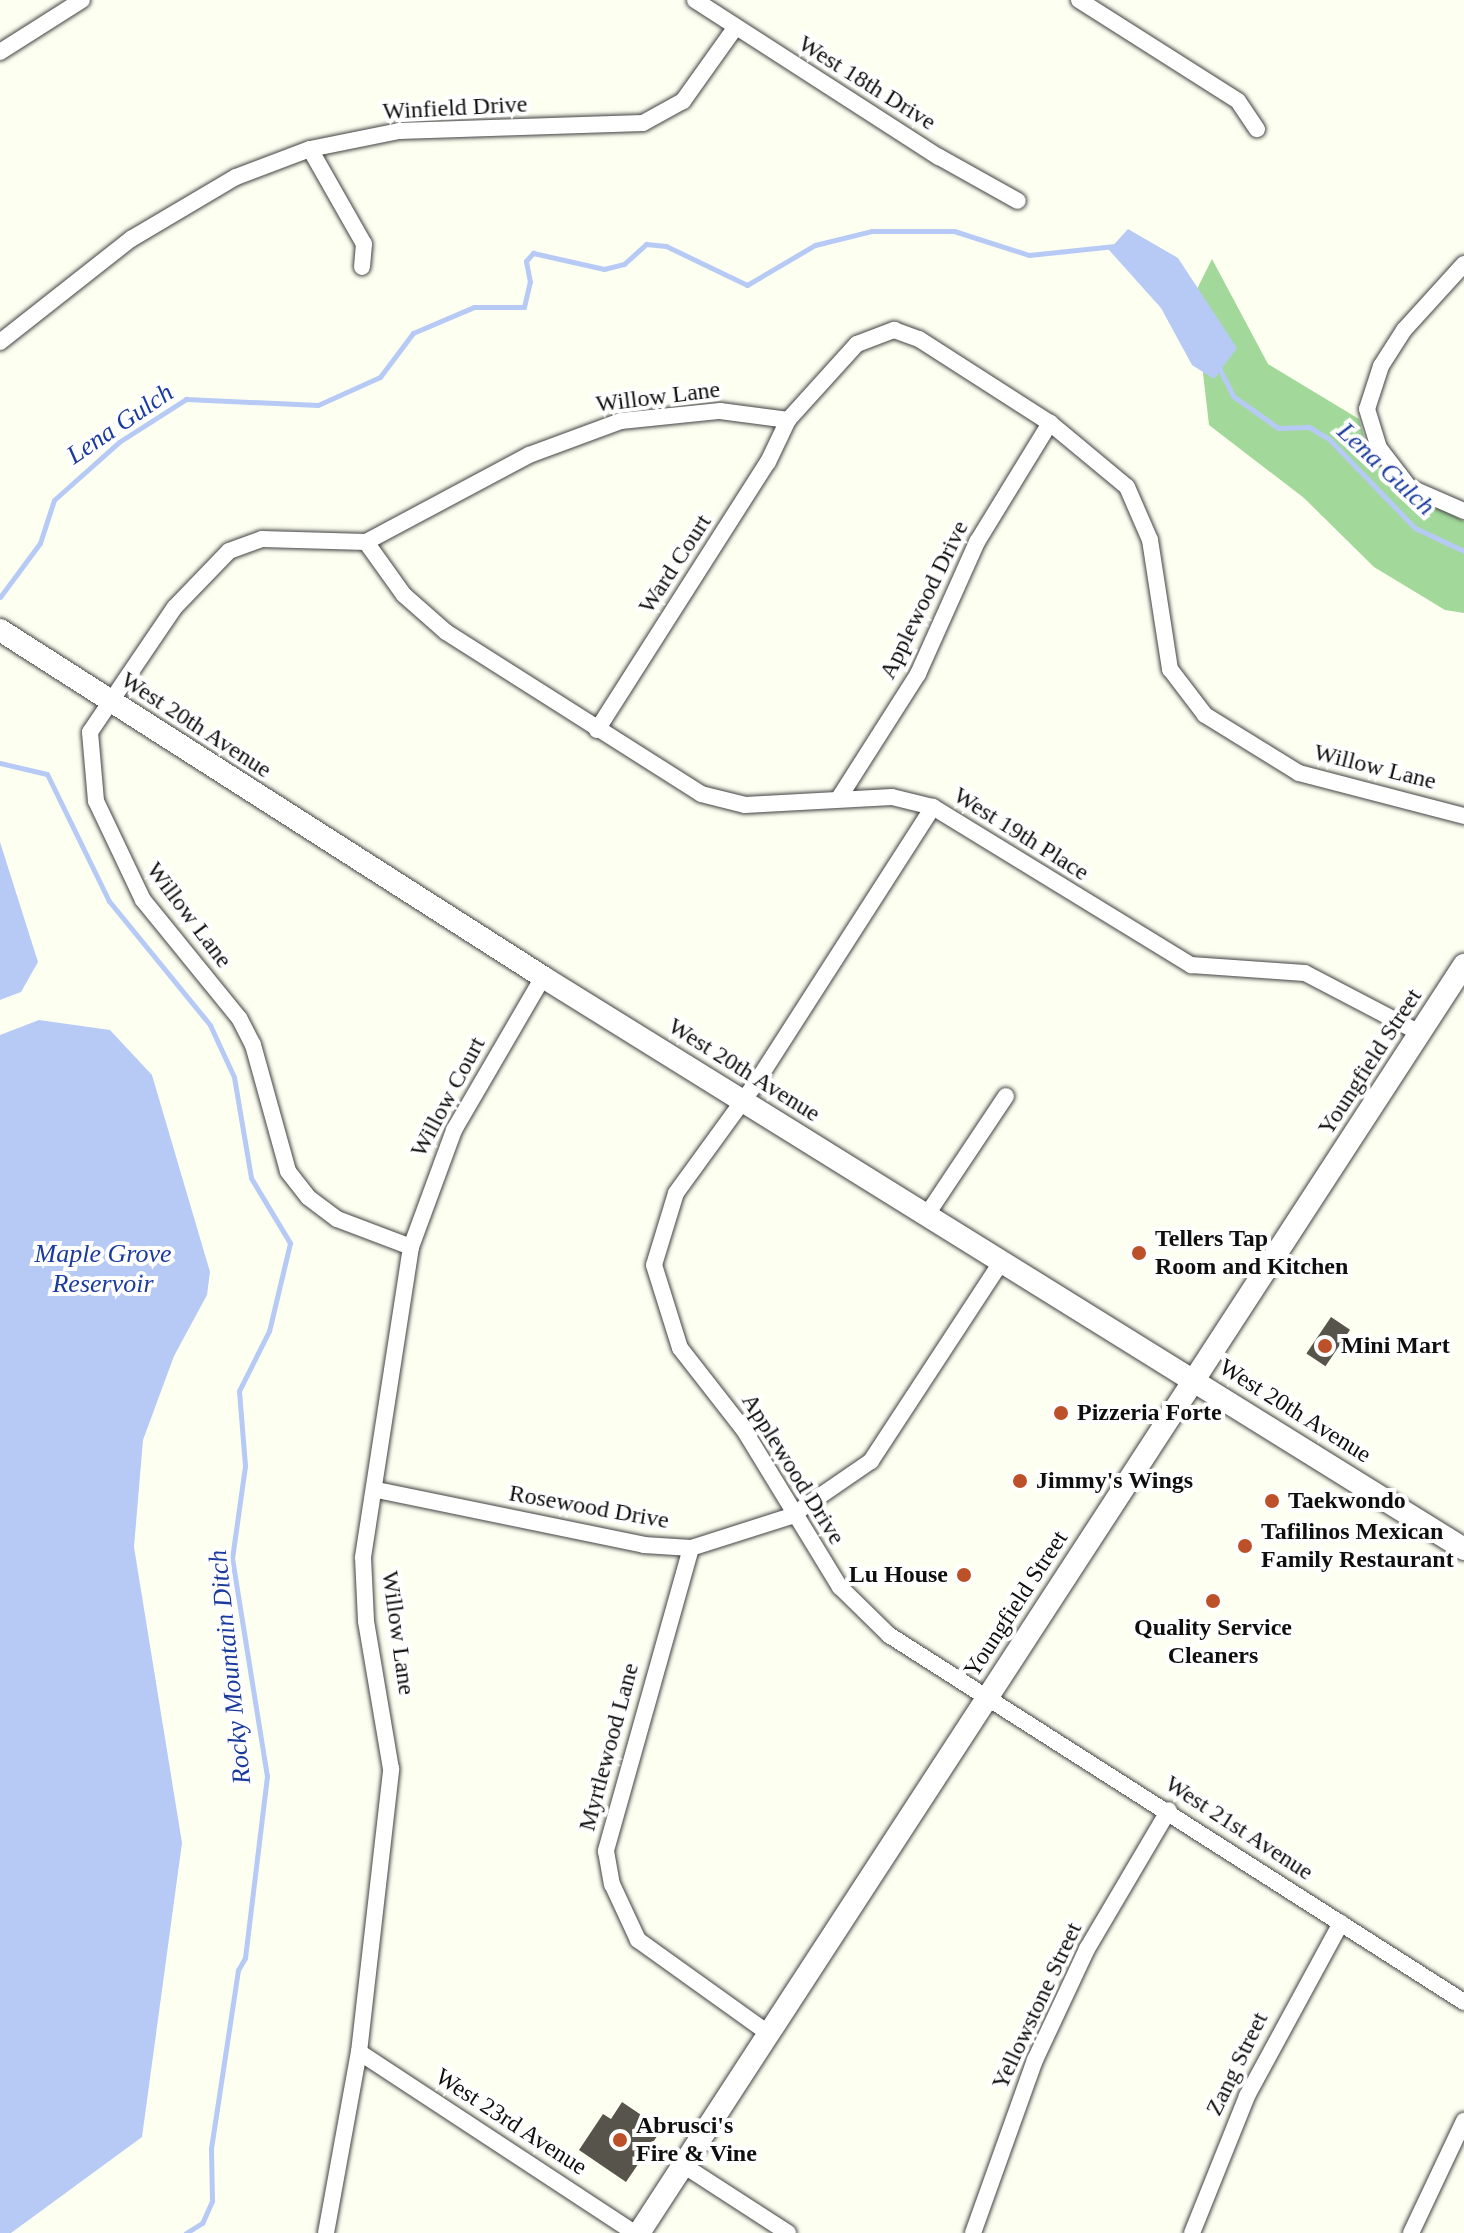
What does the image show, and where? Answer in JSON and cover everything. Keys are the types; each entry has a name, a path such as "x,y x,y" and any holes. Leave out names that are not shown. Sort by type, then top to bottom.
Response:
{"street":[{"path":"0,52 82,0"},
{"name":"West 18th Drive","path":"695,0 735,28 1018,201"},
{"path":"1079,0 1238,101 1257,129"},
{"name":"Winfield Drive","path":"0,342 131,239 236,177 310,149 399,131 643,123 683,101 735,28"},
{"path":"310,149 364,244 362,267"},
{"path":"1464,264 1425,301 1381,366 1367,409 1379,448 1409,487 1464,511"},
{"name":"Willow Lane","path":"326,2233 359,2052 391,1769 364,1573 411,1247 337,1219 308,1197 288,1171 253,1045 239,1018 143,900 96,801 90,732 183,597 229,551 262,539 366,542 579,432 621,421 720,411 788,420 857,344 894,330 919,339 1050,423 1111,469 1137,503 1150,540 1163,649 1193,704 1299,773 1464,816"},
{"name":"Ward Court","path":"597,730 768,462 788,420"},
{"name":"Applewood Drive","path":"839,798 918,674 977,542 1050,423"},
{"name":"West 19th Place","path":"366,542 424,615 597,730 712,798 745,805 892,797 933,807 1191,965 1305,973 1420,1033"},
{"name":"West 20th Avenue","path":"1,631 543,977 1464,1549"},
{"name":"Applewood Drive","path":"933,807 676,1193 654,1265 680,1348 744,1430 791,1516 866,1615 923,1662 988,1695"},
{"name":"Youngfield Street","path":"637,2233 1464,965"},
{"name":"Willow Court","path":"411,1247 454,1130 543,977"},
{"path":"926,1216 1006,1096"},
{"name":"Rosewood Drive","path":"377,1490 644,1545 691,1548 791,1516 871,1461 1001,1262"},
{"name":"Myrtlewood Lane","path":"691,1548 606,1851 612,1884 638,1940 768,2033"},
{"name":"West 21st Avenue","path":"988,1695 1464,2002"},
{"name":"Yellowstone Street","path":"973,2233 1035,2060 1087,1949 1169,1810"},
{"name":"Zang Street","path":"1192,2233 1247,2096 1341,1923"},
{"name":"West 23rd Avenue","path":"359,2052 637,2233"},
{"path":"1411,2233 1464,2121"},
{"path":"683,2165 788,2233"}],"green space":[{"path":"1212,259 1268,364 1359,419 1368,450 1404,491 1464,521 1464,613 1445,610 1374,567 1304,498 1209,425 1194,295"}],"water":[{"path":"1128,229 1178,258 1237,348 1214,379 1192,365 1161,308 1109,250"},
{"path":"0,842 38,962 21,992 0,1000"},
{"name":"Maple Grove Reservoir","path":"39,1020 110,1030 152,1075 210,1272 207,1295 174,1356 143,1440 134,1547 182,1843 142,2137 11,2233 0,2233 0,1035"}],"building":[{"name":"Mini Mart","path":"1331,1317 1350,1330 1325,1366 1306,1353"},
{"name":"Abrusci's Fire & Vine","path":"622,2102 662,2129 626,2182 579,2150 603,2114 611,2119"}],"waterway":[{"name":"Lena Gulch","path":"0,597 40,543 54,500 119,442 186,399 318,405 380,377 413,333 474,307 524,307 530,282 526,261 533,253 604,269 624,264 646,244 666,246 747,285 815,245 872,231 954,231 1029,255 1124,245"},
{"name":"Lena Gulch","path":"1217,364 1233,396 1278,428 1309,427 1329,439 1415,528 1464,551"},
{"name":"Rocky Mountain Ditch","path":"0,763 47,774 109,901 210,1025 234,1077 251,1178 290,1243 269,1331 239,1391 245,1466 232,1558 267,1776 245,1958 238,1970 211,2149 212,2201 202,2223 186,2233"}],"place":[{"name":"Tellers Tap Room and Kitchen","path":"1139,1253"},
{"name":"Mini Mart","path":"1325,1346"},
{"name":"Pizzeria Forte","path":"1061,1413"},
{"name":"Jimmy's Wings","path":"1020,1481"},
{"name":"Taekwondo","path":"1272,1501"},
{"name":"Tafilinos Mexican Family Restaurant","path":"1245,1546"},
{"name":"Lu House","path":"964,1575"},
{"name":"Quality Service Cleaners","path":"1213,1601"},
{"name":"Abrusci's Fire & Vine","path":"620,2140"}]}
